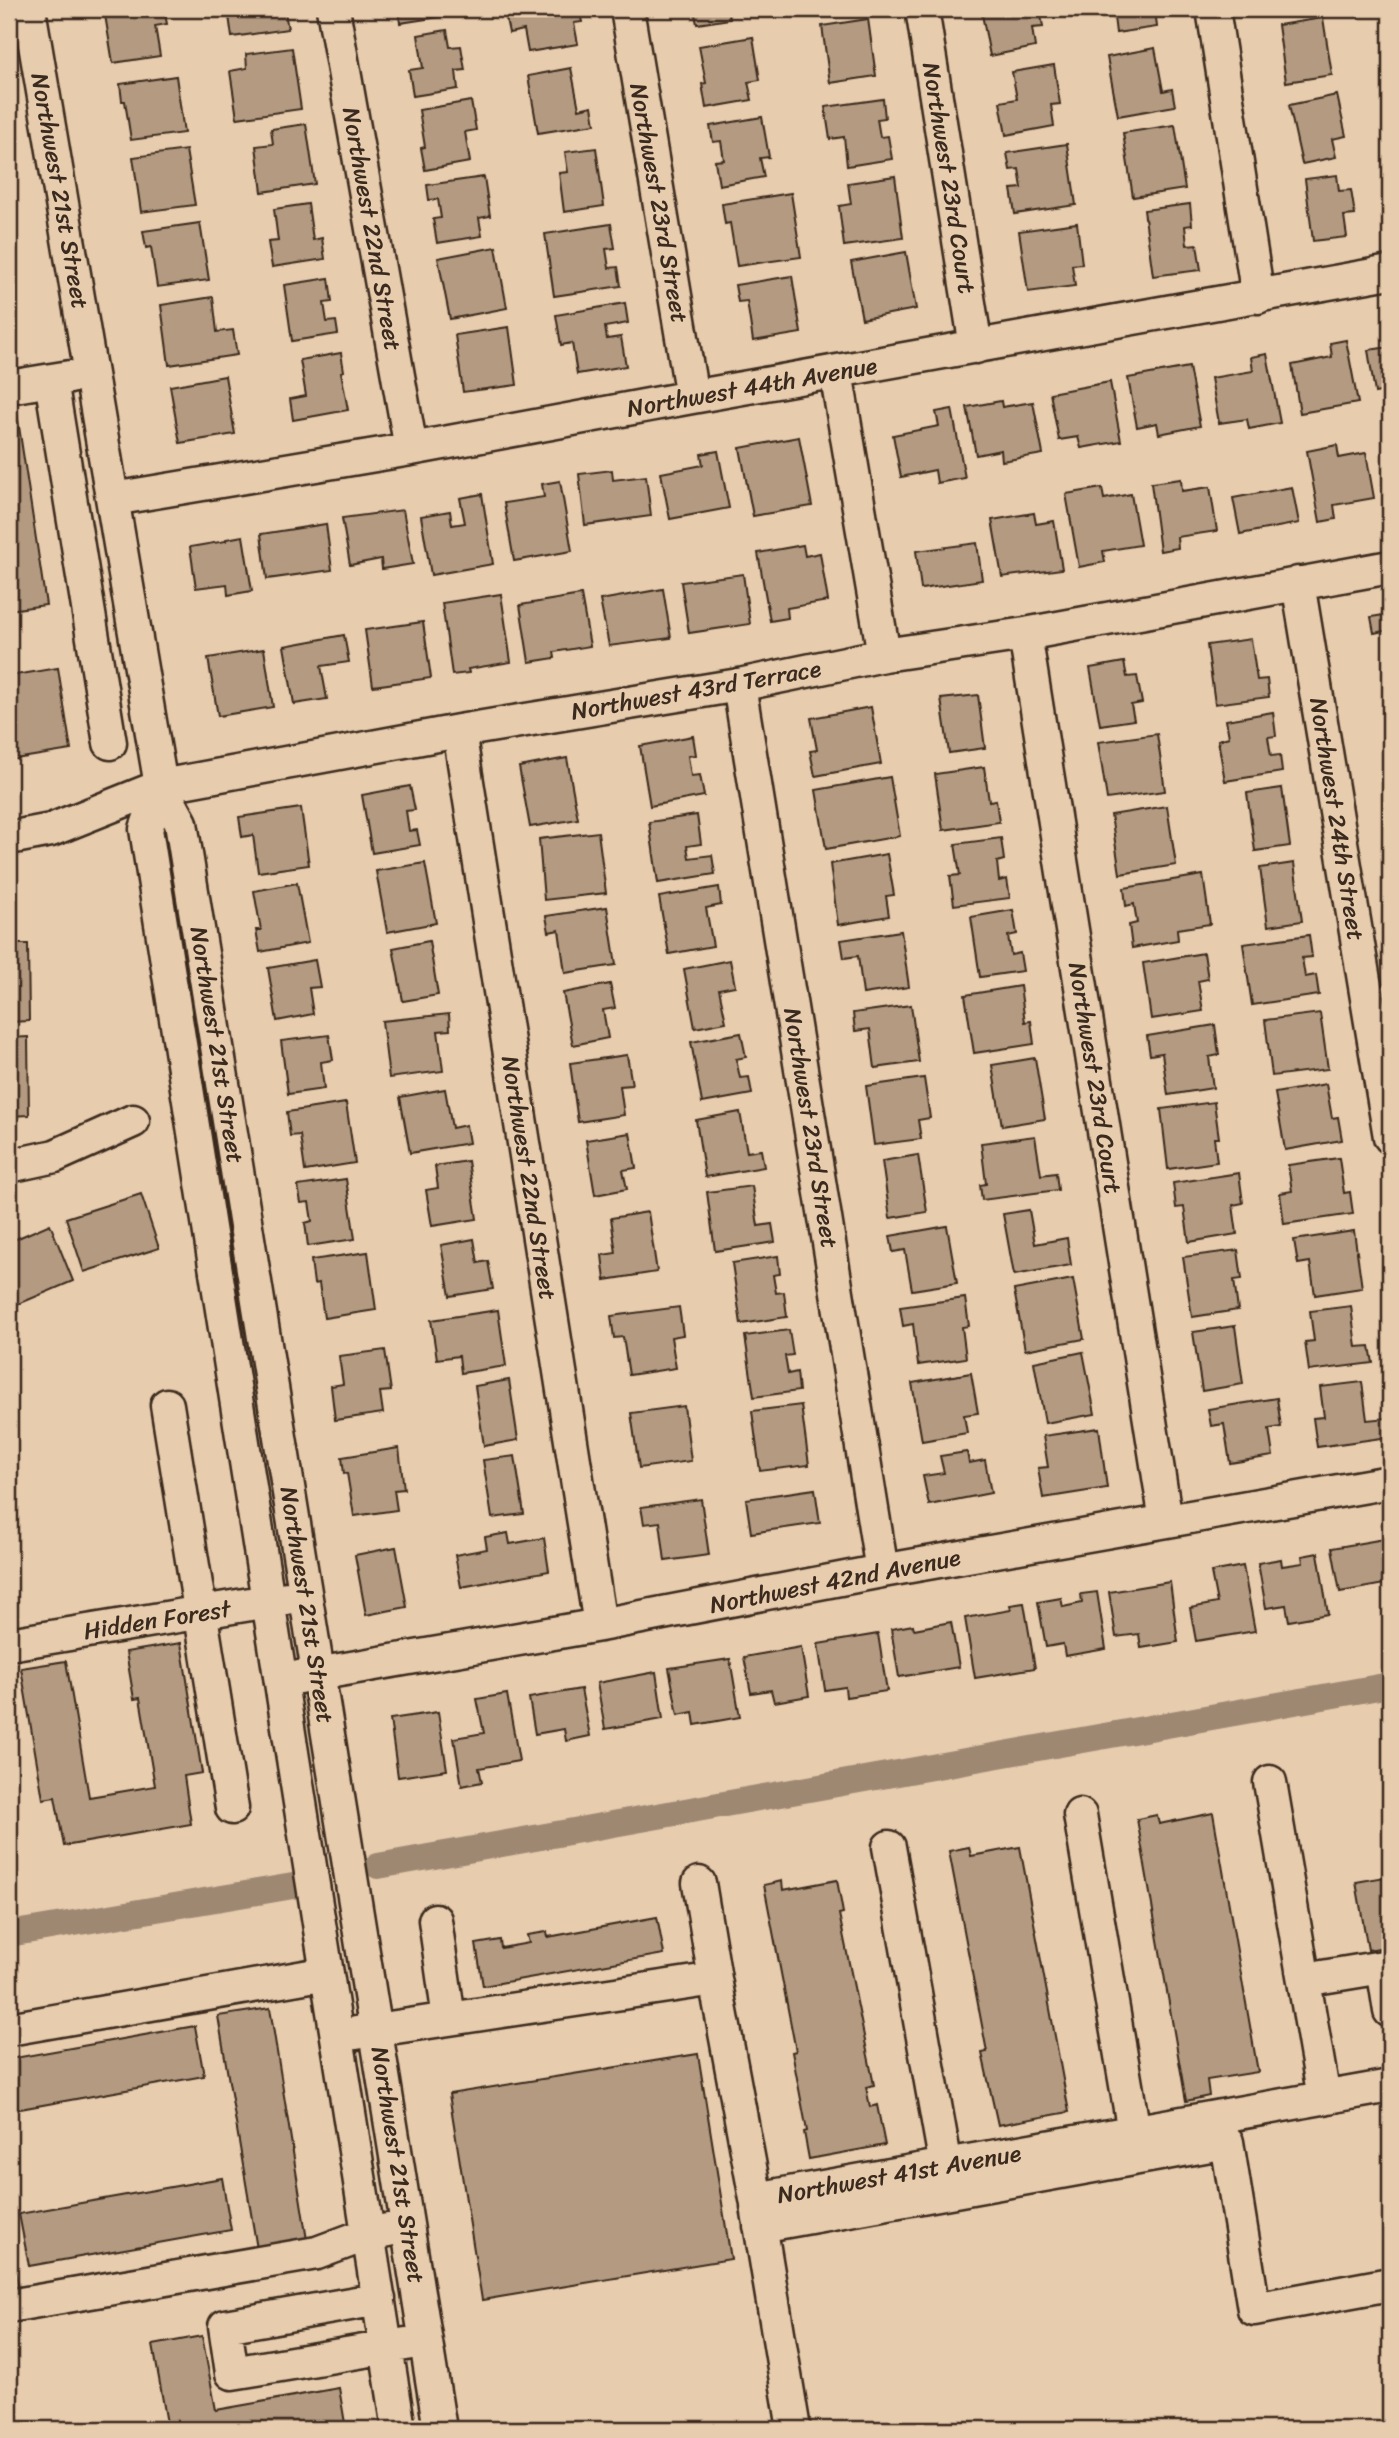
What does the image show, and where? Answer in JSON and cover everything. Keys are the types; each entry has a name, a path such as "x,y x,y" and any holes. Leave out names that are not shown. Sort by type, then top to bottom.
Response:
{"street":[{"name":"Northwest 21st Street","path":"29,9 161,786 181,823 440,2429"},
{"name":"Northwest 22nd Street","path":"333,9 411,449"},
{"name":"Northwest 23rd Street","path":"627,9 692,397"},
{"name":"Northwest 23rd Court","path":"922,9 976,347"},
{"path":"1213,9 1258,297"},
{"name":"Northwest 44th Avenue","path":"113,499 411,449 1390,272"},
{"path":"836,372 884,655"},
{"path":"9,387 92,374"},
{"path":"51,380 110,743"},
{"name":"Northwest 43rd Terrace","path":"9,838 51,830 161,786 459,731 739,685 884,655 1025,634 1390,567"},
{"name":"Northwest 24th Street","path":"1298,583 1390,1137"},
{"name":"Northwest 23rd Court","path":"1025,634 1166,1521"},
{"name":"Northwest 23rd Street","path":"739,685 882,1571"},
{"name":"Northwest 22nd Street","path":"459,731 600,1625"},
{"name":"Northwest 21st Street","path":"161,786 146,829 399,2429"},
{"path":"9,1166 55,1156 133,1121"},
{"path":"167,1405 232,1808"},
{"name":"Northwest 42nd Avenue","path":"281,1680 1390,1482"},
{"name":"Hidden Forest","path":"9,1644 306,1595"},
{"path":"1270,1782 1324,2098"},
{"path":"1080,1815 1135,2132"},
{"path":"889,1847 946,2166"},
{"name":"Northwest 41st Avenue","path":"699,1883 758,2213 946,2166 1390,2086"},
{"path":"435,1920 449,2019"},
{"path":"1304,1980 1387,1966 1390,2011"},
{"path":"9,2029 327,1973"},
{"path":"337,2035 715,1979"},
{"path":"794,2429 758,2213 1227,2143 1254,2309 1390,2284"},
{"path":"9,2306 317,2253 368,2234 407,2227"},
{"path":"379,2299 225,2326 232,2372 426,2340"}],"building":[{"path":"104,9 164,9 167,24 155,26 160,56 113,63"},
{"path":"228,9 270,9 270,14 285,12 288,29 232,37"},
{"path":"398,9 445,9 446,16 400,23"},
{"path":"504,9 579,9 582,22 574,23 578,44 528,52 524,30 509,33"},
{"path":"694,9 728,9 730,19 697,24"},
{"path":"981,9 1040,9 1043,27 1032,28 1035,47 990,56"},
{"path":"1113,9 1155,9 1157,27 1116,33"},
{"path":"1323,18 1332,75 1286,82 1278,25"},
{"path":"868,19 876,76 830,83 822,26"},
{"path":"447,30 450,47 461,46 465,70 456,71 458,89 413,96 409,70 423,68 418,35"},
{"path":"753,37 760,80 748,82 752,100 706,108 702,84 706,83 699,46"},
{"path":"292,48 301,109 237,118 230,71 247,68 246,54"},
{"path":"1155,48 1163,91 1172,89 1175,106 1118,116 1107,57"},
{"path":"1054,65 1060,104 1051,105 1054,126 1006,135 1000,102 1017,99 1012,72"},
{"path":"571,68 579,109 592,106 595,124 538,133 528,76"},
{"path":"176,76 184,133 131,140 120,84"},
{"path":"1337,95 1346,136 1332,139 1336,157 1302,164 1289,105"},
{"path":"883,99 885,118 877,119 880,137 888,136 892,159 847,166 844,137 830,139 825,107"},
{"path":"471,101 476,130 465,132 470,162 425,170 421,148 425,147 419,110"},
{"path":"762,117 769,157 760,158 764,177 719,185 715,161 724,160 721,141 713,142 710,126"},
{"path":"306,124 315,184 262,192 256,146 273,144 271,129"},
{"path":"1175,125 1185,189 1133,197 1123,133"},
{"path":"1067,144 1076,205 1015,214 1011,189 1022,188 1019,169 1010,170 1007,153"},
{"path":"596,148 604,206 564,212 559,173 568,172 565,152"},
{"path":"186,150 195,205 141,212 133,157"},
{"path":"1337,175 1339,191 1351,190 1355,215 1344,216 1347,237 1313,241 1305,179"},
{"path":"895,176 903,238 844,246 839,206 851,204 848,183"},
{"path":"484,177 490,216 479,218 482,236 437,243 433,219 441,218 438,199 429,200 427,185"},
{"path":"791,193 801,257 737,266 730,223 725,224 722,204"},
{"path":"308,204 313,240 322,238 325,259 272,267 268,242 278,241 274,209"},
{"path":"1190,204 1192,225 1185,226 1187,245 1197,244 1201,270 1153,276 1144,210"},
{"path":"200,223 209,280 157,287 151,247 146,248 143,231"},
{"path":"1077,223 1082,264 1072,265 1075,286 1028,292 1019,231"},
{"path":"611,224 615,248 606,249 609,268 618,267 621,286 554,296 545,234"},
{"path":"496,247 507,308 450,319 438,258"},
{"path":"906,252 916,309 862,319 851,262"},
{"path":"792,276 801,333 753,341 747,301 738,302 735,285"},
{"path":"329,278 332,302 324,303 327,322 336,321 338,334 292,341 284,285"},
{"path":"213,297 217,332 233,330 237,355 169,365 161,305"},
{"path":"625,303 628,323 605,327 607,339 621,337 626,366 577,374 572,343 561,345 556,315"},
{"path":"509,327 517,385 463,392 455,335"},
{"path":"1346,340 1358,403 1300,413 1292,365 1332,357 1330,343"},
{"path":"1390,347 1390,390 1375,393 1368,350"},
{"path":"341,353 344,371 341,372 348,410 293,420 290,399 306,396 300,360"},
{"path":"1267,354 1280,423 1249,429 1247,419 1219,423 1211,378 1253,371 1251,357"},
{"path":"1189,367 1200,426 1159,434 1157,423 1137,427 1128,378"},
{"path":"225,376 235,434 180,443 170,386"},
{"path":"1110,382 1121,441 1081,448 1078,437 1059,440 1050,393"},
{"path":"15,400 46,605 9,610 9,401"},
{"path":"1001,401 1002,407 1033,402 1043,454 1002,461 1001,450 976,455 967,407"},
{"path":"952,409 965,478 937,483 935,470 901,477 893,435 939,426 936,412"},
{"path":"799,437 812,506 753,516 740,448"},
{"path":"1337,445 1339,458 1366,453 1374,498 1334,505 1336,519 1320,522 1307,451"},
{"path":"718,451 729,508 670,519 661,473 703,465 701,454"},
{"path":"612,470 613,480 646,476 651,516 585,525 579,474"},
{"path":"1181,479 1182,491 1210,487 1217,531 1177,537 1178,548 1160,551 1151,483"},
{"path":"560,481 572,551 514,561 504,503 544,497 542,484"},
{"path":"1292,487 1299,523 1240,534 1233,498"},
{"path":"1102,488 1104,499 1131,494 1140,545 1103,551 1105,562 1079,567 1066,494"},
{"path":"482,494 493,564 431,575 421,516 450,511 452,525 465,523 460,498"},
{"path":"403,510 413,564 382,569 381,559 350,565 342,518"},
{"path":"1034,513 1036,524 1054,521 1062,569 1002,577 992,520"},
{"path":"326,524 332,570 267,579 261,534"},
{"path":"243,536 252,591 228,595 227,584 196,588 190,547"},
{"path":"977,543 982,580 921,589 916,551"},
{"path":"803,545 805,556 820,553 828,601 787,608 788,618 770,621 758,553"},
{"path":"743,574 750,624 689,633 681,582"},
{"path":"663,589 671,638 609,646 600,600"},
{"path":"501,594 511,662 468,669 469,673 452,675 442,603"},
{"path":"581,595 590,646 554,652 555,658 529,662 520,605"},
{"path":"1390,614 1390,640 1389,630 1374,633 1371,617"},
{"path":"423,622 431,678 373,686 365,630"},
{"path":"344,635 349,662 321,666 327,699 294,704 284,646"},
{"path":"1251,639 1257,680 1267,679 1269,697 1215,704 1207,645"},
{"path":"264,649 273,707 218,716 208,658"},
{"path":"1124,662 1127,677 1137,676 1142,703 1131,705 1134,720 1100,725 1090,668"},
{"path":"58,668 71,750 9,760 9,676"},
{"path":"978,695 985,748 949,753 941,699"},
{"path":"871,707 881,764 815,776 810,751 817,750 811,718"},
{"path":"1273,712 1276,736 1268,737 1271,756 1280,755 1282,772 1225,781 1218,740 1229,737 1226,720"},
{"path":"1157,734 1165,791 1107,799 1098,742"},
{"path":"693,736 696,755 688,756 691,776 700,775 704,796 650,806 640,746"},
{"path":"567,758 578,819 530,827 519,767"},
{"path":"984,767 989,801 996,800 999,822 943,830 935,774"},
{"path":"890,777 900,836 826,849 816,790"},
{"path":"410,786 415,810 406,811 409,831 417,830 420,845 372,853 362,795"},
{"path":"1282,788 1290,846 1255,851 1247,793"},
{"path":"1167,806 1176,865 1120,874 1111,815"},
{"path":"301,808 309,865 258,872 253,835 242,837 239,817"},
{"path":"697,815 701,844 687,846 689,858 712,855 715,874 658,883 649,822"},
{"path":"598,832 606,893 544,900 539,839"},
{"path":"1001,838 1004,860 997,862 999,881 1007,879 1010,898 954,905 950,876 960,875 955,844"},
{"path":"887,854 894,895 886,896 889,916 838,925 830,864"},
{"path":"425,863 436,923 387,932 376,871"},
{"path":"1294,863 1302,921 1268,926 1260,868"},
{"path":"1203,875 1210,924 1177,929 1178,940 1132,948 1129,925 1137,923 1134,904 1126,906 1124,888"},
{"path":"297,883 308,943 260,952 256,930 261,930 254,891"},
{"path":"719,887 721,905 706,908 713,946 669,954 659,897"},
{"path":"607,907 616,965 565,973 559,930 549,932 546,916"},
{"path":"1013,910 1017,934 1008,936 1011,955 1020,953 1023,971 980,977 971,917"},
{"path":"901,931 909,987 863,994 858,956 844,958 841,940"},
{"path":"1309,935 1312,957 1302,958 1305,977 1316,975 1319,995 1252,1005 1243,944"},
{"path":"429,941 438,995 403,1001 393,948"},
{"path":"9,944 28,944 29,1021 9,1022"},
{"path":"1204,953 1208,979 1198,981 1203,1011 1151,1019 1143,963"},
{"path":"315,960 320,987 309,988 313,1014 277,1021 268,968"},
{"path":"730,960 735,986 719,989 726,1022 695,1028 684,969"},
{"path":"610,984 615,1008 603,1010 608,1038 573,1045 563,993"},
{"path":"1020,986 1025,1022 1031,1021 1034,1044 974,1053 965,995"},
{"path":"911,1005 919,1062 875,1068 870,1029 855,1031 853,1013"},
{"path":"1320,1013 1328,1069 1272,1076 1265,1020"},
{"path":"449,1014 450,1030 438,1031 443,1071 389,1078 382,1021"},
{"path":"1215,1025 1219,1055 1209,1057 1213,1088 1168,1095 1162,1053 1150,1055 1147,1036"},
{"path":"741,1033 746,1057 736,1059 740,1078 749,1077 752,1094 702,1103 691,1042"},
{"path":"329,1035 333,1060 321,1062 324,1089 288,1094 281,1041"},
{"path":"28,1037 29,1115 9,1116 9,1038"},
{"path":"627,1055 632,1085 620,1086 624,1115 578,1122 570,1063"},
{"path":"1035,1058 1045,1119 1002,1126 992,1065"},
{"path":"924,1078 930,1118 918,1120 921,1139 874,1145 866,1086"},
{"path":"1326,1084 1332,1118 1338,1117 1342,1140 1285,1150 1275,1093"},
{"path":"445,1089 452,1128 466,1125 469,1143 410,1153 400,1097"},
{"path":"1214,1102 1219,1138 1214,1138 1217,1162 1168,1169 1161,1109"},
{"path":"346,1103 355,1163 305,1171 300,1135 290,1136 287,1112"},
{"path":"740,1112 747,1152 761,1150 764,1167 705,1177 696,1120"},
{"path":"630,1133 636,1168 623,1170 627,1189 595,1195 586,1140"},
{"path":"1035,1136 1041,1175 1056,1173 1058,1190 982,1200 980,1185 986,1184 981,1143"},
{"path":"918,1155 927,1212 890,1218 882,1161"},
{"path":"1339,1158 1344,1193 1350,1192 1353,1214 1284,1224 1280,1193 1292,1191 1288,1165"},
{"path":"468,1161 477,1219 432,1226 426,1190 438,1188 435,1166"},
{"path":"1239,1173 1243,1203 1233,1205 1237,1234 1189,1242 1184,1207 1176,1208 1173,1183"},
{"path":"346,1179 355,1239 308,1246 305,1223 312,1221 309,1202 301,1203 298,1186"},
{"path":"752,1186 758,1226 772,1224 775,1242 715,1251 707,1192"},
{"path":"141,1194 159,1248 84,1272 66,1218"},
{"path":"1029,1210 1035,1244 1067,1238 1071,1265 1014,1275 1003,1214"},
{"path":"648,1212 657,1272 605,1280 602,1255 616,1253 611,1218"},
{"path":"50,1224 73,1281 9,1308 9,1242"},
{"path":"947,1226 957,1283 912,1290 905,1250 893,1252 890,1236"},
{"path":"1354,1231 1362,1288 1315,1295 1310,1262 1298,1264 1294,1240"},
{"path":"474,1239 478,1263 488,1261 493,1289 450,1296 441,1245"},
{"path":"1238,1250 1242,1279 1234,1280 1238,1310 1192,1317 1183,1257"},
{"path":"368,1252 376,1310 324,1318 319,1283 314,1284 311,1260"},
{"path":"778,1256 780,1274 773,1275 776,1293 784,1292 787,1317 741,1324 732,1263"},
{"path":"1073,1279 1084,1339 1025,1350 1014,1290"},
{"path":"965,1298 969,1326 962,1327 966,1358 918,1365 913,1324 903,1326 900,1307"},
{"path":"1351,1306 1356,1347 1370,1346 1373,1363 1309,1371 1305,1342 1314,1341 1310,1311"},
{"path":"679,1307 683,1335 671,1337 676,1368 629,1375 623,1337 614,1338 611,1316"},
{"path":"498,1310 506,1366 461,1373 459,1356 437,1359 431,1320"},
{"path":"1235,1326 1243,1384 1202,1391 1193,1332"},
{"path":"789,1330 793,1355 785,1356 788,1374 797,1372 799,1391 754,1397 745,1336"},
{"path":"385,1350 391,1391 380,1392 383,1413 335,1420 331,1386 343,1384 339,1356"},
{"path":"1083,1352 1095,1414 1045,1423 1034,1362"},
{"path":"971,1373 978,1413 964,1415 967,1433 922,1441 912,1383"},
{"path":"509,1380 518,1440 484,1446 475,1386"},
{"path":"1362,1382 1367,1420 1387,1418 1389,1437 1317,1447 1313,1418 1324,1417 1320,1387"},
{"path":"1277,1398 1281,1427 1269,1429 1273,1456 1230,1463 1224,1424 1211,1426 1208,1409"},
{"path":"801,1405 809,1465 760,1471 752,1411"},
{"path":"684,1406 691,1461 639,1468 631,1413"},
{"path":"1099,1428 1107,1488 1043,1498 1038,1468 1048,1467 1043,1436"},
{"path":"399,1448 404,1489 394,1490 397,1510 354,1516 342,1457"},
{"path":"967,1452 969,1463 985,1460 991,1493 929,1505 923,1476 944,1473 940,1456"},
{"path":"515,1456 524,1514 492,1518 483,1460"},
{"path":"815,1489 820,1523 751,1533 746,1499"},
{"path":"701,1499 709,1555 665,1561 660,1522 644,1524 641,1507"},
{"path":"508,1533 510,1544 544,1538 549,1571 461,1587 455,1555 487,1549 485,1537"},
{"path":"1390,1538 1390,1583 1340,1592 1332,1548"},
{"path":"396,1547 407,1607 366,1615 355,1555"},
{"path":"1318,1553 1328,1614 1289,1621 1286,1605 1266,1608 1258,1563 1281,1559 1282,1566 1303,1563 1302,1556"},
{"path":"1243,1566 1255,1631 1196,1641 1190,1608 1217,1603 1211,1572"},
{"path":"1170,1582 1178,1642 1141,1648 1139,1634 1116,1637 1109,1592"},
{"path":"1097,1592 1106,1649 1065,1656 1063,1644 1046,1647 1038,1602 1061,1598 1063,1607 1082,1603 1081,1594"},
{"path":"1024,1603 1035,1668 975,1678 965,1618 1011,1610 1010,1605"},
{"path":"951,1622 959,1667 899,1677 891,1629 913,1625 914,1629"},
{"path":"878,1634 887,1691 846,1697 845,1687 825,1690 818,1644"},
{"path":"181,1643 202,1773 184,1776 191,1824 64,1846 55,1797 43,1799 21,1668 66,1661 89,1797 155,1786 140,1698 134,1699 126,1652"},
{"path":"801,1647 809,1696 774,1702 771,1690 751,1693 744,1657"},
{"path":"730,1659 740,1717 695,1725 693,1712 678,1715 669,1668"},
{"path":"656,1672 663,1719 605,1729 597,1683"},
{"path":"581,1689 590,1736 566,1741 564,1729 535,1734 529,1698"},
{"path":"507,1694 519,1761 479,1768 482,1782 462,1786 454,1738 484,1733 477,1699"},
{"path":"438,1712 447,1770 398,1777 390,1719"},
{"path":"1213,1813 1258,2072 1207,2080 1209,2096 1186,2101 1137,1819 1157,1815 1159,1824"},
{"path":"969,1847 971,1856 1020,1847 1069,2112 998,2125 982,2053 987,2052 949,1851"},
{"path":"1390,1876 1390,1946 1368,1950 1356,1882"},
{"path":"837,1880 843,1913 839,1914 874,2085 866,2087 870,2107 877,2105 885,2145 809,2159 804,2132 807,2131 792,2052 796,2051 764,1885 782,1881 783,1890"},
{"path":"657,1917 664,1954 483,1986 476,1944 500,1940 501,1948 529,1943 527,1935 547,1932 548,1937"},
{"path":"270,2008 307,2240 257,2249 218,2016"},
{"path":"195,2026 204,2076 9,2111 9,2059"},
{"path":"698,2054 731,2259 482,2300 449,2094"},
{"path":"222,2178 231,2230 29,2266 19,2214"},
{"path":"9,2238 19,2289 9,2291"},
{"path":"202,2336 216,2410 339,2388 346,2429 168,2429 153,2345"}],"waterway":[{"path":"378,1866 1390,1685"},
{"path":"9,1934 293,1886"}]}
